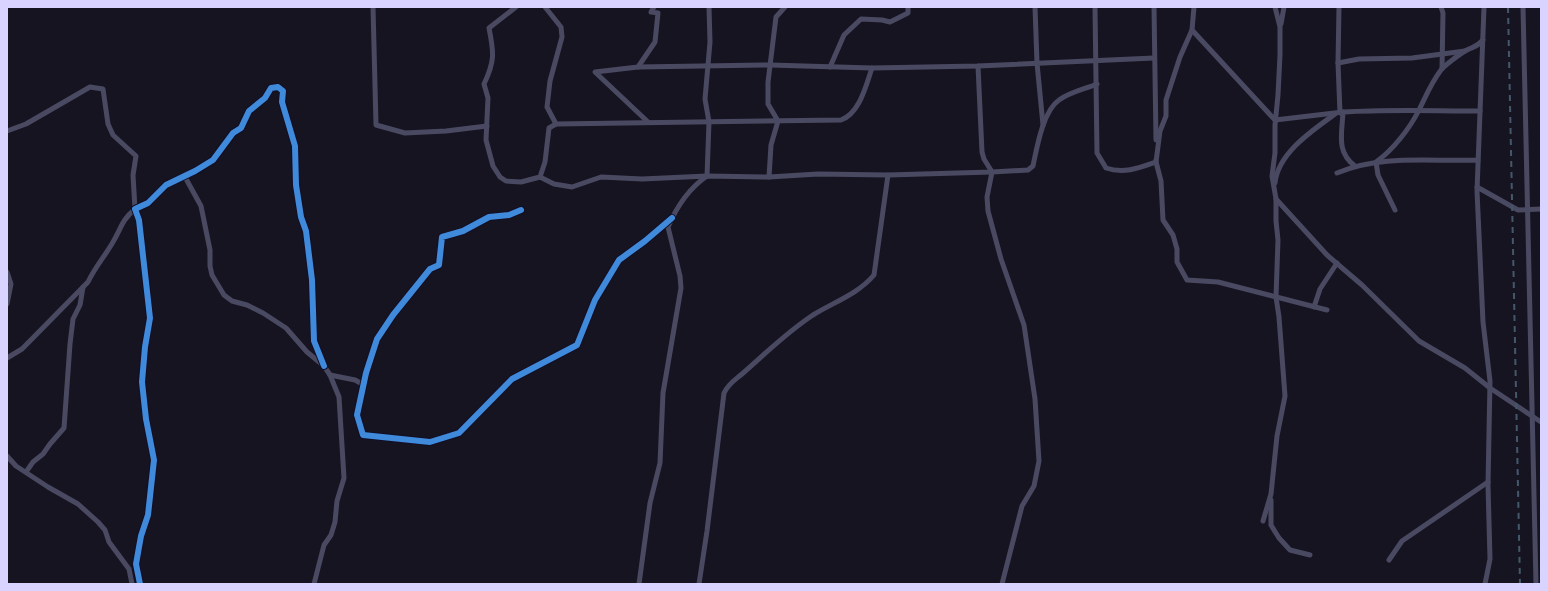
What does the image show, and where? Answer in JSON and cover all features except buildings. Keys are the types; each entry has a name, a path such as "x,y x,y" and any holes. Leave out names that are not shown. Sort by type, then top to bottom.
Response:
{"street":[{"path":"374,7 376,125 405,133 446,131 487,126"},
{"path":"545,7 561,27 562,37 550,81 548,107 556,124"},
{"path":"638,67 655,42 658,13 651,12 654,7"},
{"path":"707,176 709,122 705,99 710,42 709,7"},
{"path":"769,177 771,145 778,121 768,104 770,64 776,17 785,7"},
{"path":"830,67 844,35 861,19 890,22 908,13 908,7"},
{"path":"1035,7 1037,63 1043,126"},
{"path":"1096,7 1097,153 1101,162 1106,168 1123,172 1156,162"},
{"path":"1154,7 1156,162 1161,181 1164,220 1173,235 1177,249 1177,262 1187,280 1218,282 1327,310"},
{"path":"1156,162 1160,131 1166,116 1166,100 1180,57 1192,30 1194,7"},
{"path":"1275,7 1280,27"},
{"path":"1262,521 1270,494 1277,436 1285,396 1276,297 1278,240 1276,199 1272,176 1278,95 1280,27 1284,7"},
{"path":"1339,7 1339,113 1342,152 1346,160 1355,166"},
{"path":"1441,7 1443,13 1442,69"},
{"path":"1484,7 1477,187 1483,322 1490,388 1488,482 1490,559 1485,584"},
{"path":"1523,7 1536,584"},
{"path":"514,8 489,28 494,57 490,73 484,84 488,98 486,140 493,166 500,177 506,181 521,182 540,177 554,184 572,187 601,177 642,179 707,176 769,177 818,174 888,175 992,172 1031,169 1043,126 1052,108 1059,100 1097,84"},
{"path":"1192,30 1275,120"},
{"path":"1338,64 1359,59 1412,58 1466,51 1476,48 1483,40"},
{"path":"1376,162 1388,153 1419,112 1430,84 1442,69 1466,51"},
{"path":"648,122 595,72 638,67 770,64 872,68 978,66 1096,59 1154,58"},
{"path":"978,66 982,152 984,159 992,172 987,197 988,211 1001,259 1024,325 1035,406 1039,461 1034,486 1022,506 1002,584"},
{"path":"540,177 545,162 549,128 556,124 834,121 848,118 859,100 872,68"},
{"path":"7,130 26,124 90,87 102,89 108,124 113,135 136,156 133,175 135,209 139,220 150,318 144,348 142,382 146,419 154,460 148,515 141,536 136,564 140,584"},
{"path":"7,358 22,350 88,282 94,268 113,241 124,218 135,209 148,203 166,185 185,177 212,160 233,133 241,128 249,111 265,98 272,88 278,87 283,91 282,102 295,146 296,185 301,217 306,231 312,280 314,341 324,366 330,375 340,406 344,478 337,501 335,522 331,535 324,545 314,584"},
{"path":"1275,120 1384,109 1419,112 1480,111"},
{"path":"1275,190 1276,177 1288,154 1303,138 1339,113"},
{"path":"1336,173 1355,166 1376,162 1400,162 1418,159 1478,160"},
{"path":"1376,162 1378,175 1395,210"},
{"path":"699,584 724,393 729,384 742,374 773,344 813,315 866,286 874,275 888,175"},
{"path":"639,584 650,503 660,463 663,393 681,288 680,276 668,227 692,186 707,176"},
{"path":"185,177 201,206 210,250 210,266 212,275 224,296 232,301 247,305 263,312 286,328 307,352 324,366"},
{"path":"1477,187 1518,210 1541,209"},
{"path":"1276,199 1312,239 1419,341 1465,368 1490,388 1541,422"},
{"path":"521,210 509,215 489,217 463,231 442,237 439,265 430,269 393,315 378,339 364,384 357,415 363,435 430,442 459,433 512,379 577,345 594,300 619,260 645,241 672,218"},
{"path":"1314,307 1320,289 1337,263"},
{"path":"7,272 11,284 7,304"},
{"path":"26,472 33,462 43,454 64,428 73,319 80,305 83,287"},
{"path":"330,375 349,378 364,384"},
{"path":"7,456 16,466 78,504 98,522 105,530 109,542 130,569 132,584"},
{"path":"1389,560 1402,541 1488,482"},
{"path":"1270,494 1272,525 1279,538 1290,550 1310,555"}],"railway":[{"path":"1508,7 1520,584"}],"cycle path":[{"path":"140,584 136,564 141,536 148,515 154,460 146,419 142,382 145,347 150,318 139,220 135,209 148,203 166,185 195,171 213,160 233,133 241,128 249,111 265,98 271,88 278,87 283,91 282,102 295,146 296,185 301,217 306,231 312,280 314,341 324,366"},
{"path":"521,210 509,215 489,217 463,231 442,237 439,265 430,269 393,315 377,339 366,373 357,415 363,435 430,442 459,433 512,379 577,345 595,300 619,260 645,241 672,218"}]}
